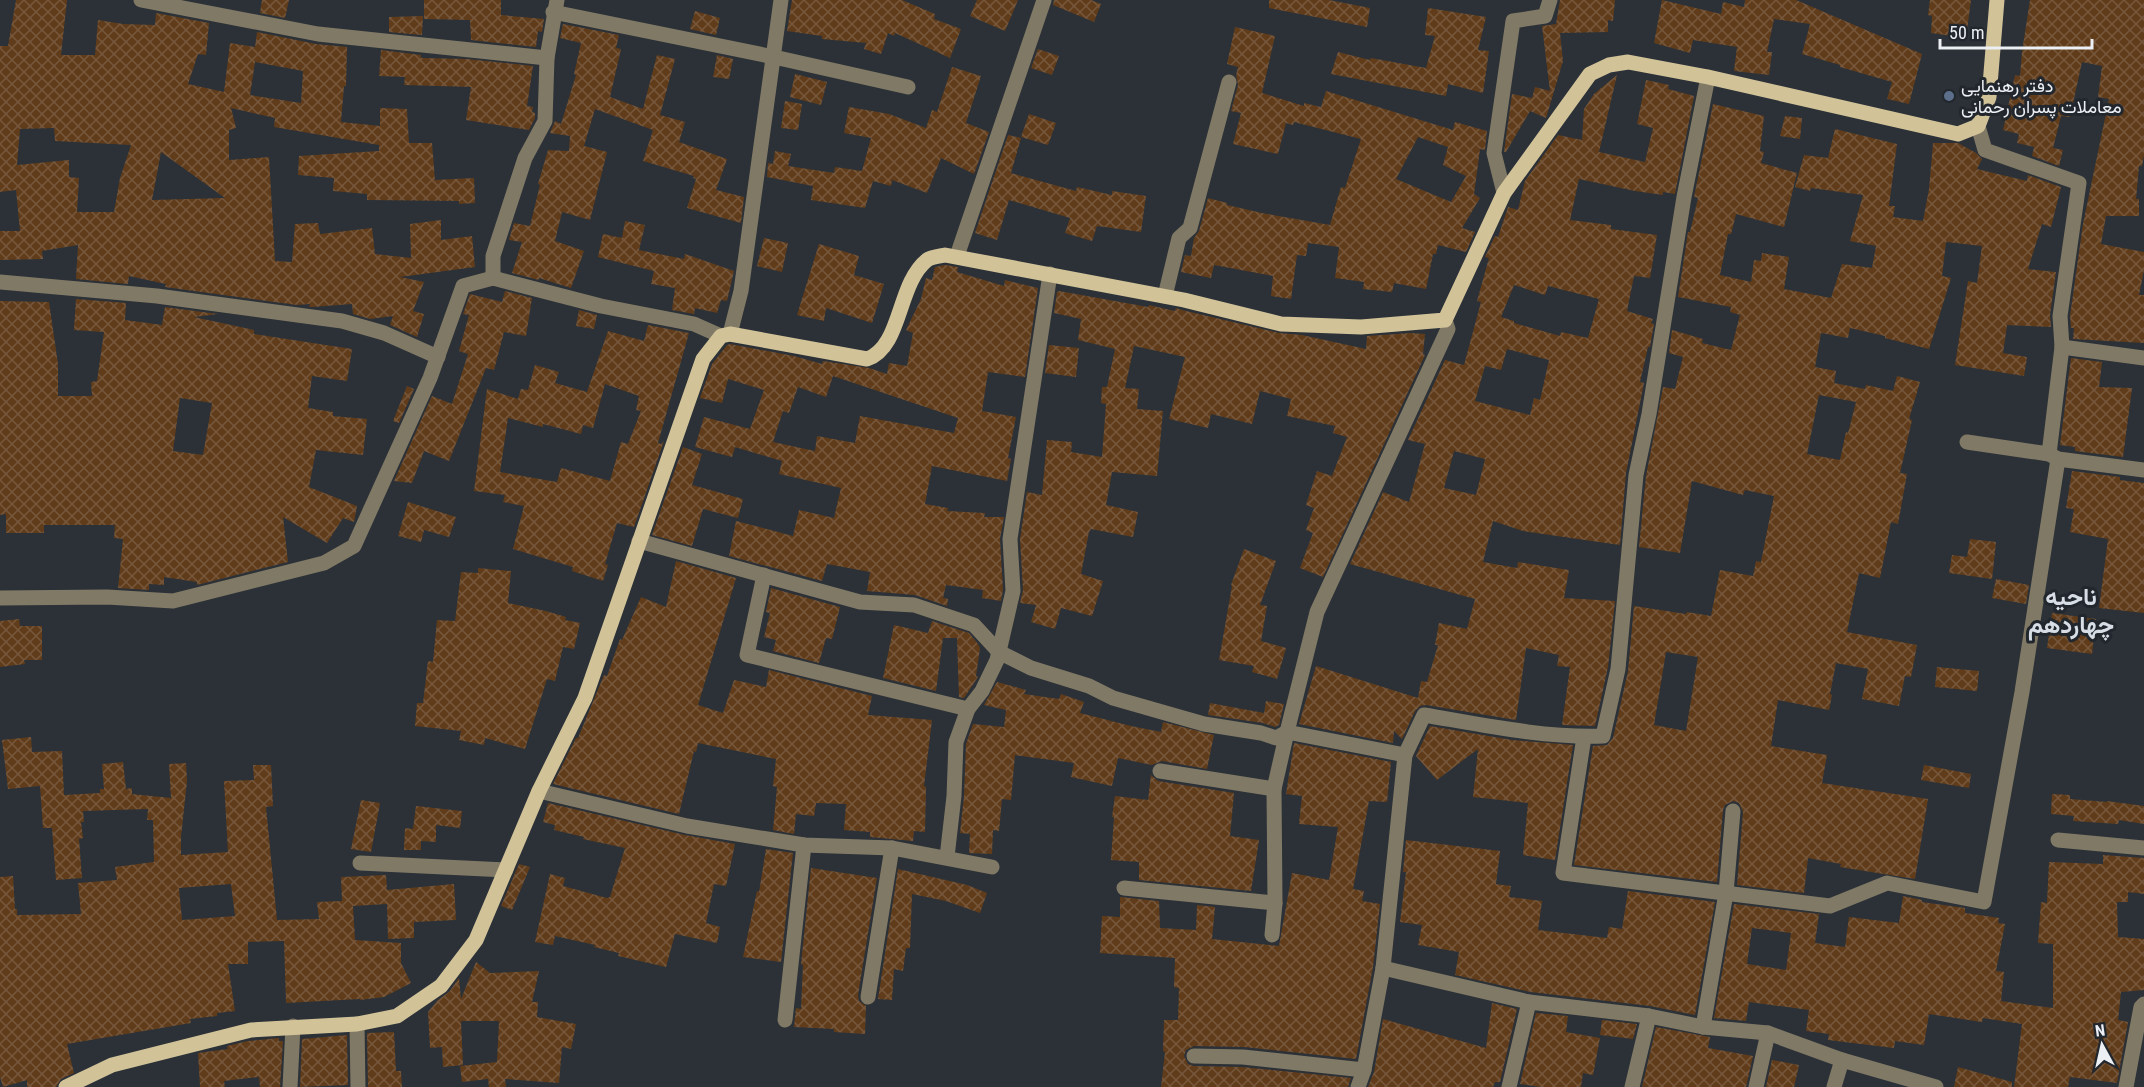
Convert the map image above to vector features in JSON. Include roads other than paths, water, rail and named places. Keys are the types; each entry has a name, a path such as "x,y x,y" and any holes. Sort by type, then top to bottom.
{"main road":[{"path":"66,1087 112,1065 250,1030 357,1024 397,1016 441,986 476,940 539,791 585,698 703,359 726,335 867,359 878,356 885,347 910,281 927,259 945,255 1165,296 1281,324 1361,327 1445,320 1504,193 1590,74 1609,65 1628,62 1708,77 1958,134 1978,126 1989,97 1997,0"}],"street":[{"path":"141,0 318,34 547,58"},
{"path":"0,598 107,597 173,601 324,563 354,546 438,357 463,285 493,278 601,306 694,324 726,335 741,291 782,0"},
{"path":"957,256 1044,0"},
{"path":"1504,193 1494,153 1512,21 1545,16 1550,0"},
{"path":"493,278 493,256 525,158 545,121 547,58 555,6 908,87"},
{"path":"1358,1087 1364,1071 1383,968 1405,755 1424,714 1496,727 1584,737 1604,736 1618,669 1636,475 1649,414 1684,196 1708,77"},
{"path":"1165,296 1179,238 1190,228 1229,82"},
{"path":"1584,737 1563,873 1830,906 1887,883 1983,902 2022,692 2054,456 2062,347 2060,316 2079,183 1984,150 1978,126"},
{"path":"948,857 956,742 968,709 982,691 999,652 1013,591 1010,539 1050,274"},
{"path":"0,282 157,296 342,321 384,333 438,357"},
{"path":"1272,934 1275,903 1274,789 1317,612 1448,329 1445,320"},
{"path":"2062,347 2144,358"},
{"path":"1967,442 2144,470"},
{"path":"639,541 860,602 914,605 974,625 999,652 1031,668 1089,686 1113,698 1204,724 1261,733 1276,738 1287,732 1405,755"},
{"path":"764,575 747,655 968,709"},
{"path":"1160,771 1274,789"},
{"path":"539,791 687,826 804,844 892,848 992,867"},
{"path":"1703,1027 1726,893 1733,811"},
{"path":"2058,840 2144,848"},
{"path":"785,1020 804,844"},
{"path":"868,998 892,848"},
{"path":"360,863 506,870"},
{"path":"1124,888 1275,903"},
{"path":"1383,968 1529,1002 1649,1016 1703,1027 1768,1033 1842,1060 1936,1087"},
{"path":"1509,1087 1529,1002"},
{"path":"2126,1087 2141,1007 2144,1004"},
{"path":"1632,1087 1649,1016"},
{"path":"357,1024 358,1087"},
{"path":"290,1087 293,1026"},
{"path":"1756,1087 1768,1033"},
{"path":"1194,1056 1243,1057 1364,1071"},
{"path":"1834,1087 1842,1060"}],"place":[{"name":"دفتر رهنمایی معاملات پسران رحمانی","path":"1949,96"}],"district":[{"name":"ناحیه چهاردهم","path":"2071,611"}]}
